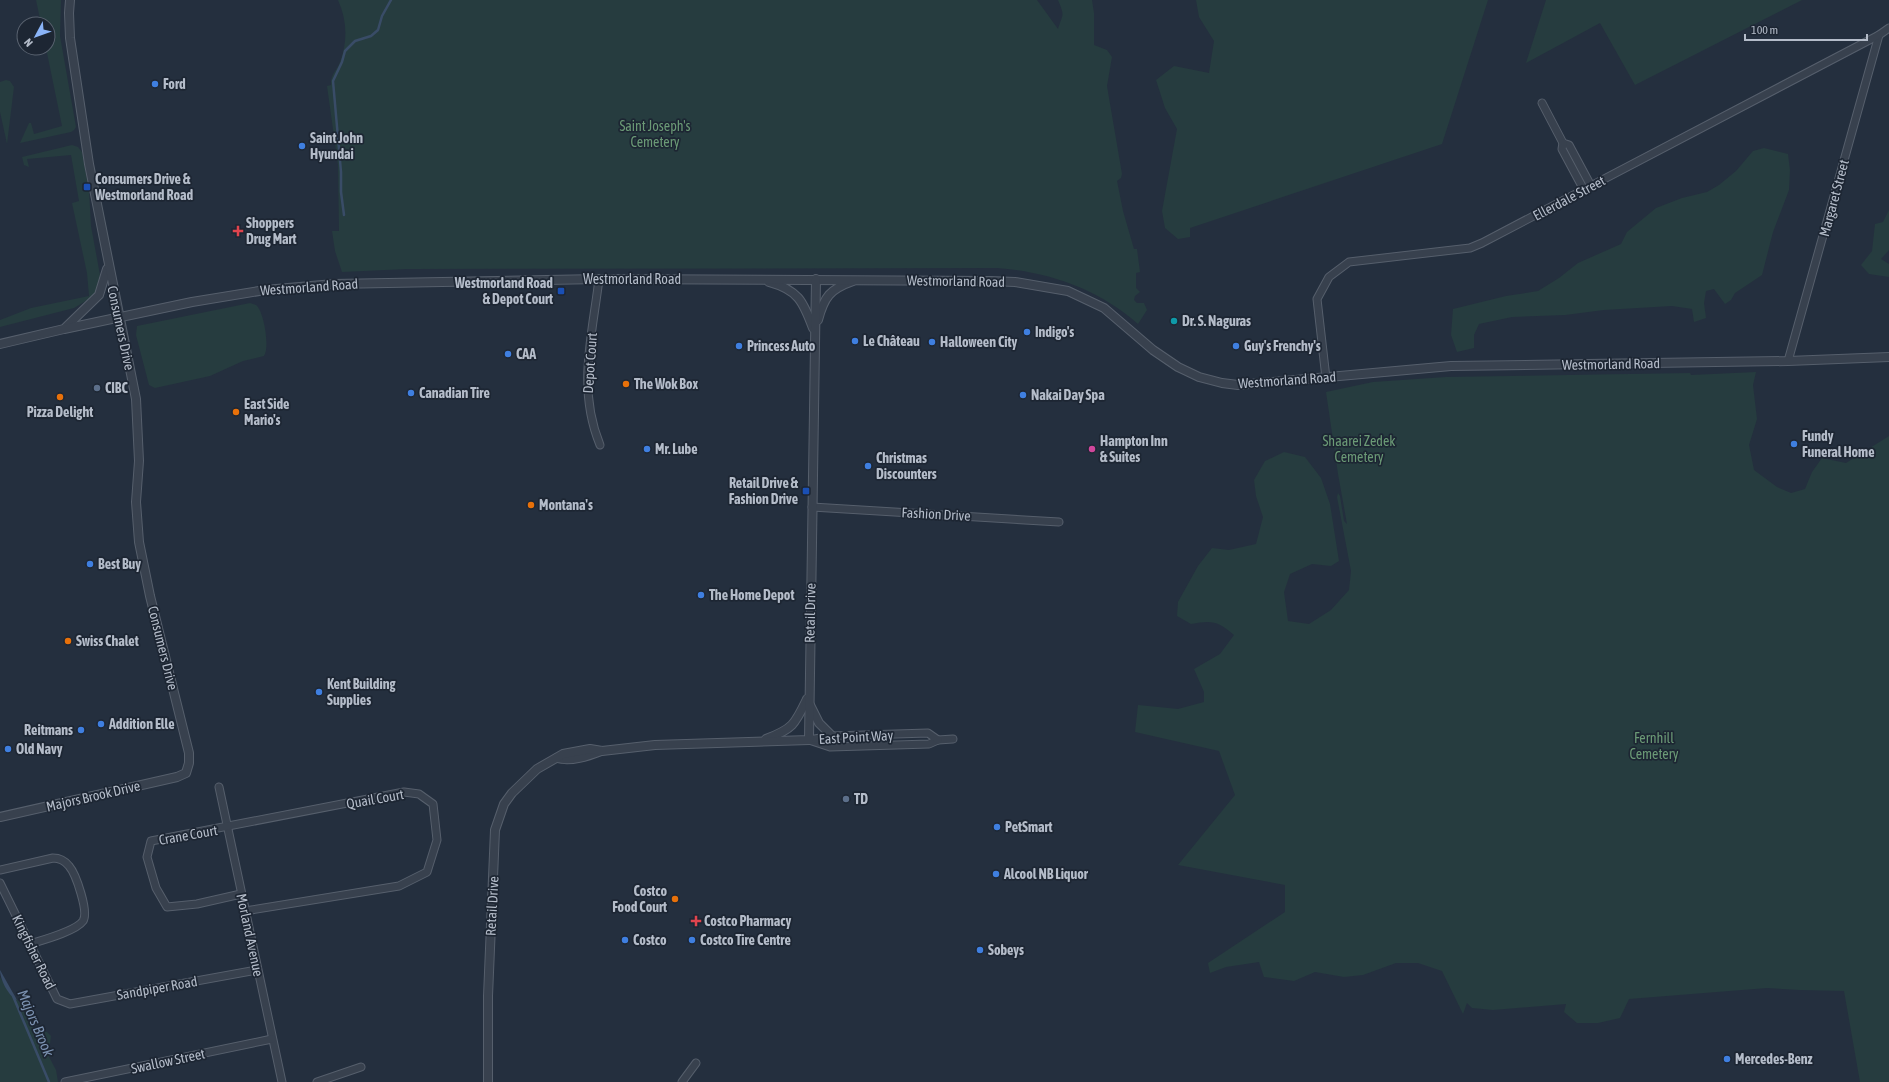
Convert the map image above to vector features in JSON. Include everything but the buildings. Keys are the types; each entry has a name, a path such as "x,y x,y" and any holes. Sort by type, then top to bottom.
{"street":[{"name":"Consumers Drive","path":"70,0 68,13 72,53 89,164 108,264 132,376 138,414 139,461 136,502 139,542 150,596 189,753 189,763 186,773"},
{"name":"Ellerdale Street","path":"1326,378 1317,299 1329,277 1349,262 1470,248 1482,243 1879,35 1889,28"},
{"name":"Margaret Street","path":"1788,361 1879,35"},
{"path":"1542,104 1564,143 1569,145 1591,186"},
{"path":"1564,143 1562,149 1584,190"},
{"path":"64,328 99,295 108,264"},
{"name":"Westmorland Road","path":"0,344 64,328 192,302 291,287 398,282 599,279 860,279 1016,282 1068,291 1104,308 1153,350 1173,364 1199,377 1222,383 1244,385 1326,378 1392,370 1451,366 1788,361 1889,357"},
{"name":"Depot Court","path":"599,279 587,379 588,409 600,445"},
{"path":"761,279 781,285 791,290 799,297 815,333"},
{"name":"Retail Drive","path":"488,1082 488,996 495,830 504,804 512,793 530,774 543,764 558,758 564,760 591,755 602,751 654,745 809,740 808,696 816,279"},
{"path":"815,333 821,309 828,296 836,288 860,279"},
{"name":"Fashion Drive","path":"812,508 1059,522"},
{"path":"808,696 814,714 819,723 832,736"},
{"path":"759,741 784,733 794,725 808,696"},
{"name":"East Point Way","path":"809,740 832,736 928,733 938,740"},
{"name":"East Point Way","path":"809,740 830,747 929,744 938,740 953,739"},
{"name":"Majors Brook Drive","path":"0,817 177,777 186,773"},
{"name":"Morland Avenue","path":"219,787 282,1082"},
{"name":"Quail Court","path":"227,827 404,792 419,794 433,804 437,840 427,872 399,886 245,911"},
{"name":"Crane Court","path":"227,827 151,841 148,857 156,888 167,907 197,904 241,894"},
{"path":"0,870 53,858 62,860 71,867 85,904 86,914 84,920 77,926 30,944"},
{"name":"Kingfisher Road","path":"0,883 57,998"},
{"name":"Sandpiper Road","path":"57,998 70,1004 257,970"},
{"name":"Swallow Street","path":"64,1082 272,1040"},
{"path":"682,1082 696,1063"},
{"path":"317,1082 361,1067"}],"green space":[{"path":"36,0 61,0 60,36 76,127 71,132 20,143 29,123 31,123 34,134 62,126 48,56 56,56 56,16 39,16"},
{"name":"Saint Joseph's Cemetery","path":"338,0 1037,0 1058,29 1062,9 1058,0 1092,0 1094,13 1094,45 1107,50 1112,57 1107,86 1122,174 1121,178 1117,181 1123,211 1134,249 1137,249 1140,272 1136,273 1136,288 1140,292 1135,296 1134,300 1137,303 1144,303 1147,310 1138,324 1107,301 1072,284 1036,274 997,268 407,269 342,272 335,251 332,231 339,231 338,165 327,86 331,85 332,78 343,54 345,23"},
{"path":"1196,0 1488,0 1442,144 1190,228 1190,237 1178,239 1165,228 1162,211 1177,129 1165,108 1156,80 1174,66 1209,73 1214,41 1199,17"},
{"path":"1546,0 1802,0 1635,85 1600,23 1526,63"},
{"path":"6,80 10,81 14,87 7,144 0,112 0,82"},
{"path":"72,145 78,147 82,152 88,185 86,185 87,190 89,190 91,226 100,275 96,292 89,299 74,308 0,327 0,320 31,308 89,296 87,273 72,203 79,201 71,155 27,159 29,167 24,165 22,157"},
{"path":"1764,148 1788,154 1790,170 1789,190 1773,232 1762,275 1735,293 1731,300 1725,304 1714,289 1706,291 1704,303 1706,318 1694,322 1692,309 1672,306 1604,310 1565,315 1512,317 1479,324 1474,335 1474,348 1457,352 1451,335 1453,309 1506,296 1538,291 1559,278 1578,263 1621,244 1627,232 1656,208 1682,198 1707,192 1719,185 1736,171 1753,151"},
{"path":"1889,210 1889,250 1881,259 1889,264 1889,277 1869,274 1861,265 1872,251 1875,224 1883,222"},
{"path":"250,303 256,305 259,309 264,322 266,352 264,356 243,361 210,376 155,388 149,385 136,335 137,326"},
{"name":"Fernhill Cemetery","path":"1756,372 1753,385 1757,419 1749,445 1754,470 1777,487 1791,493 1805,489 1812,472 1822,458 1846,463 1889,436 1889,1082 1860,1082 1844,991 1767,988 1629,999 1620,1018 1598,1023 1577,1023 1564,1012 1566,1004 1493,1010 1472,1008 1467,1003 1463,1014 1442,971 1418,963 1396,963 1363,975 1344,977 1315,972 1294,981 1264,977 1259,962 1226,967 1210,973 1208,963 1285,912 1285,885 1178,865 1235,795 1219,751 1135,732 1138,705 1178,709 1204,702 1204,692 1194,669 1220,654 1234,635 1219,624 1204,622 1191,624 1177,616 1178,602 1198,566 1212,548 1229,550 1256,544 1263,517 1256,496 1254,480 1265,461 1284,452 1305,457 1321,478 1330,504 1339,561 1331,566 1312,564 1290,574 1284,592 1288,621 1309,624 1331,610 1349,590 1351,571 1337,497 1338,493 1340,496 1344,521 1347,524 1326,392 1373,382 1446,377 1690,373 1691,375"},
{"path":"0,977 12,996 19,1001 31,1025 36,1029 47,1032 51,1036 47,1053 56,1070 58,1082 0,1082"}],"water":[{"path":"0,970 17,1000 5,987 1,978"}],"waterway":[{"path":"344,215 333,81 342,62 345,51 355,41 371,36 378,30 382,16 391,0"},
{"name":"Majors Brook","path":"13,996 49,1082"}],"place":[{"name":"Ford","path":"155,84"},
{"name":"Saint John Hyundai","path":"302,146"},
{"name":"Consumers Drive & Westmorland Road","path":"87,187"},
{"name":"Shoppers Drug Mart","path":"238,231"},
{"name":"Westmorland Road & Depot Court","path":"561,291"},
{"name":"Dr. S. Naguras","path":"1174,321"},
{"name":"Indigo's","path":"1027,332"},
{"name":"Le Château","path":"855,341"},
{"name":"Halloween City","path":"932,342"},
{"name":"Princess Auto","path":"739,346"},
{"name":"Guy's Frenchy's","path":"1236,346"},
{"name":"CAA","path":"508,354"},
{"name":"The Wok Box","path":"626,384"},
{"name":"CIBC","path":"97,388"},
{"name":"Canadian Tire","path":"411,393"},
{"name":"Nakai Day Spa","path":"1023,395"},
{"name":"Pizza Delight","path":"60,397"},
{"name":"East Side Mario's","path":"236,412"},
{"name":"Fundy Funeral Home","path":"1794,444"},
{"name":"Mr. Lube","path":"647,449"},
{"name":"Hampton Inn & Suites","path":"1092,449"},
{"name":"Christmas Discounters","path":"868,466"},
{"name":"Retail Drive & Fashion Drive","path":"806,491"},
{"name":"Montana's","path":"531,505"},
{"name":"Best Buy","path":"90,564"},
{"name":"The Home Depot","path":"701,595"},
{"name":"Swiss Chalet","path":"68,641"},
{"name":"Kent Building Supplies","path":"319,692"},
{"name":"Addition Elle","path":"101,724"},
{"name":"Reitmans","path":"81,730"},
{"name":"Old Navy","path":"8,749"},
{"name":"TD","path":"846,799"},
{"name":"PetSmart","path":"997,827"},
{"name":"Alcool NB Liquor","path":"996,874"},
{"name":"Costco Food Court","path":"675,899"},
{"name":"Costco Pharmacy","path":"696,921"},
{"name":"Costco","path":"625,940"},
{"name":"Costco Tire Centre","path":"692,940"},
{"name":"Sobeys","path":"980,950"},
{"name":"Mercedes-Benz","path":"1727,1059"}],"park label":[{"name":"Shaarei Zedek Cemetery","path":"1359,450"}]}
